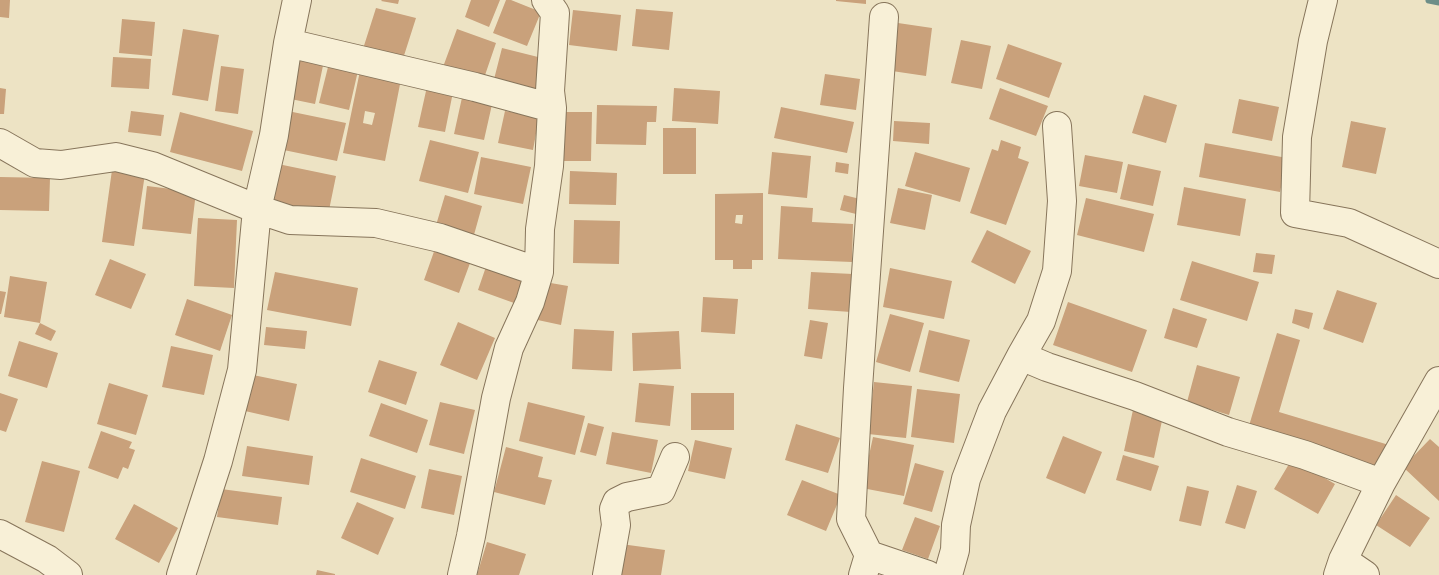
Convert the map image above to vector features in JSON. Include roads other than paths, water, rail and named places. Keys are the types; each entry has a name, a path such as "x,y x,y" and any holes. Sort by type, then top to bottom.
{"street":[{"path":"182,575 218,461 242,370 256,209 274,136 288,43 297,0"},
{"path":"462,575 496,398 509,348 530,302 539,272 540,230 549,166 552,108 550,91 555,13 546,0"},
{"path":"1324,0 1312,41 1297,137 1295,213 1349,223 1439,264"},
{"path":"884,17 858,388 851,519 866,565 928,575"},
{"path":"288,43 552,108"},
{"path":"948,575 955,550 956,525 966,479 992,412 1041,321 1057,271 1062,201 1057,126"},
{"path":"0,143 35,163 61,165 116,157 152,166 256,209 290,220 376,222 440,238 539,272"},
{"path":"1021,356 1047,367 1135,396 1228,432 1305,455 1381,483"},
{"path":"1365,575 1340,567 1381,483 1439,381"},
{"path":"607,575 616,526 614,509 617,502 627,497 661,490 675,457"},
{"path":"0,534 47,559 68,575"}],"waterway":[{"path":"1429,0 1439,2"}]}
